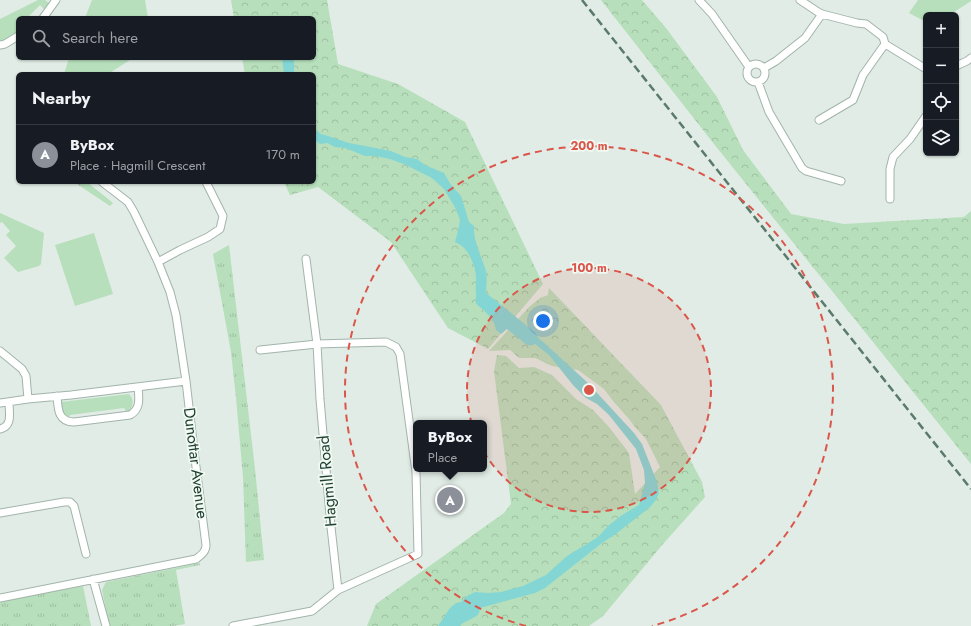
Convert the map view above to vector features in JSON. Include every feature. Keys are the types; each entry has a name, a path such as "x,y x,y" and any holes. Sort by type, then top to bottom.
{"street":[{"path":"44,16 56,0"},
{"path":"699,0 712,14 749,67"},
{"path":"800,0 822,14 866,24 883,37 885,44 923,67"},
{"path":"764,68 776,61 805,38 822,14"},
{"path":"0,45 5,44 16,37"},
{"path":"819,120 853,100 863,75 885,44"},
{"path":"959,65 971,58"},
{"path":"754,64 760,64 764,68 766,74 761,81 752,82 748,78 747,72 749,67 754,64"},
{"path":"758,82 769,112 802,168 806,171 841,181"},
{"path":"890,199 890,169 893,157 910,138 923,120"},
{"name":"Dunottar Avenue","path":"0,598 196,559 206,549 186,381 176,315 170,292 158,262 128,202 105,184"},
{"path":"158,262 208,237 220,229 223,216 207,184"},
{"name":"Hagmill Road","path":"306,259 317,344 320,399 338,590"},
{"path":"260,350 317,344 386,342 396,347 400,354 413,450"},
{"path":"0,350 22,369 26,376 28,399"},
{"path":"0,403 186,381"},
{"path":"57,396 58,409 61,416 68,422 74,422 130,415 138,409 138,387"},
{"path":"0,430 10,421 9,402"},
{"path":"233,626 312,611 338,590 418,554 416,472"},
{"path":"0,513 70,502 74,506 86,554"},
{"path":"93,579 106,626"}],"green space":[{"path":"38,0 45,0 50,4 45,10 40,5 29,16 16,16 16,35 0,43 0,19"},
{"path":"92,0 145,0 148,16 86,16"},
{"path":"231,0 327,0 338,64 398,84 465,122 543,284 488,349 448,328 391,242 318,187 290,195 285,184 316,184 316,72 245,72 242,60 316,60 316,16 234,16"},
{"path":"601,0 642,0 666,28 717,97 743,150 791,214 844,224 964,217 971,211 971,464 714,144"},
{"path":"918,0 971,0 954,12 923,12 923,20 909,13"},
{"path":"68,60 130,60 111,72 65,72"},
{"path":"77,184 89,184 113,203 110,206"},
{"path":"0,213 44,233 41,264 39,266 18,272 4,258 16,246 6,235 10,231 2,222 0,223"},
{"path":"94,233 113,294 75,306 55,245"},
{"path":"229,245 264,560 246,562 243,477 236,398 231,352 213,254"},
{"path":"549,288 661,405 702,482 705,497 663,544 603,616 589,626 367,626 376,604 504,513 511,504 494,371 497,355 506,356 519,368 534,367 552,375 576,399 593,410 609,427 629,453 635,494 660,467 646,439 604,389 578,370 552,366 535,358 519,358 510,350 489,351 529,307 540,298 548,295"},
{"path":"129,394 133,401 131,408 127,413 124,408 70,415 69,419 63,417 60,405 61,402"},
{"path":"200,563 200,565 176,570 185,624 173,626 109,626 102,590 106,582"},
{"path":"83,586 91,626 0,626 0,601"}],"water":[{"path":"282,60 294,60 294,72 284,72"},
{"path":"316,130 321,134 349,143 391,151 405,157 417,159 425,165 444,173 451,185 461,196 469,222 474,226 476,242 486,271 486,293 502,319 505,323 525,327 587,382 634,433 642,444 657,482 659,493 656,500 649,508 545,588 535,593 480,608 446,626 438,626 450,608 456,603 461,602 467,596 475,592 501,592 523,586 546,575 567,556 598,537 608,526 622,515 639,505 645,483 644,470 636,449 609,415 597,404 586,398 573,385 549,355 516,331 507,329 501,334 496,330 493,321 477,299 476,274 470,257 463,247 455,242 460,220 456,209 444,189 432,178 390,159 365,156 327,143 320,144 316,141"}],"waterway":[{"path":"483,300 530,338"},
{"path":"451,626 457,618 472,610"}],"railway":[{"path":"582,0 971,489"}],"place":[{"name":"ByBox","path":"450,500"}]}
